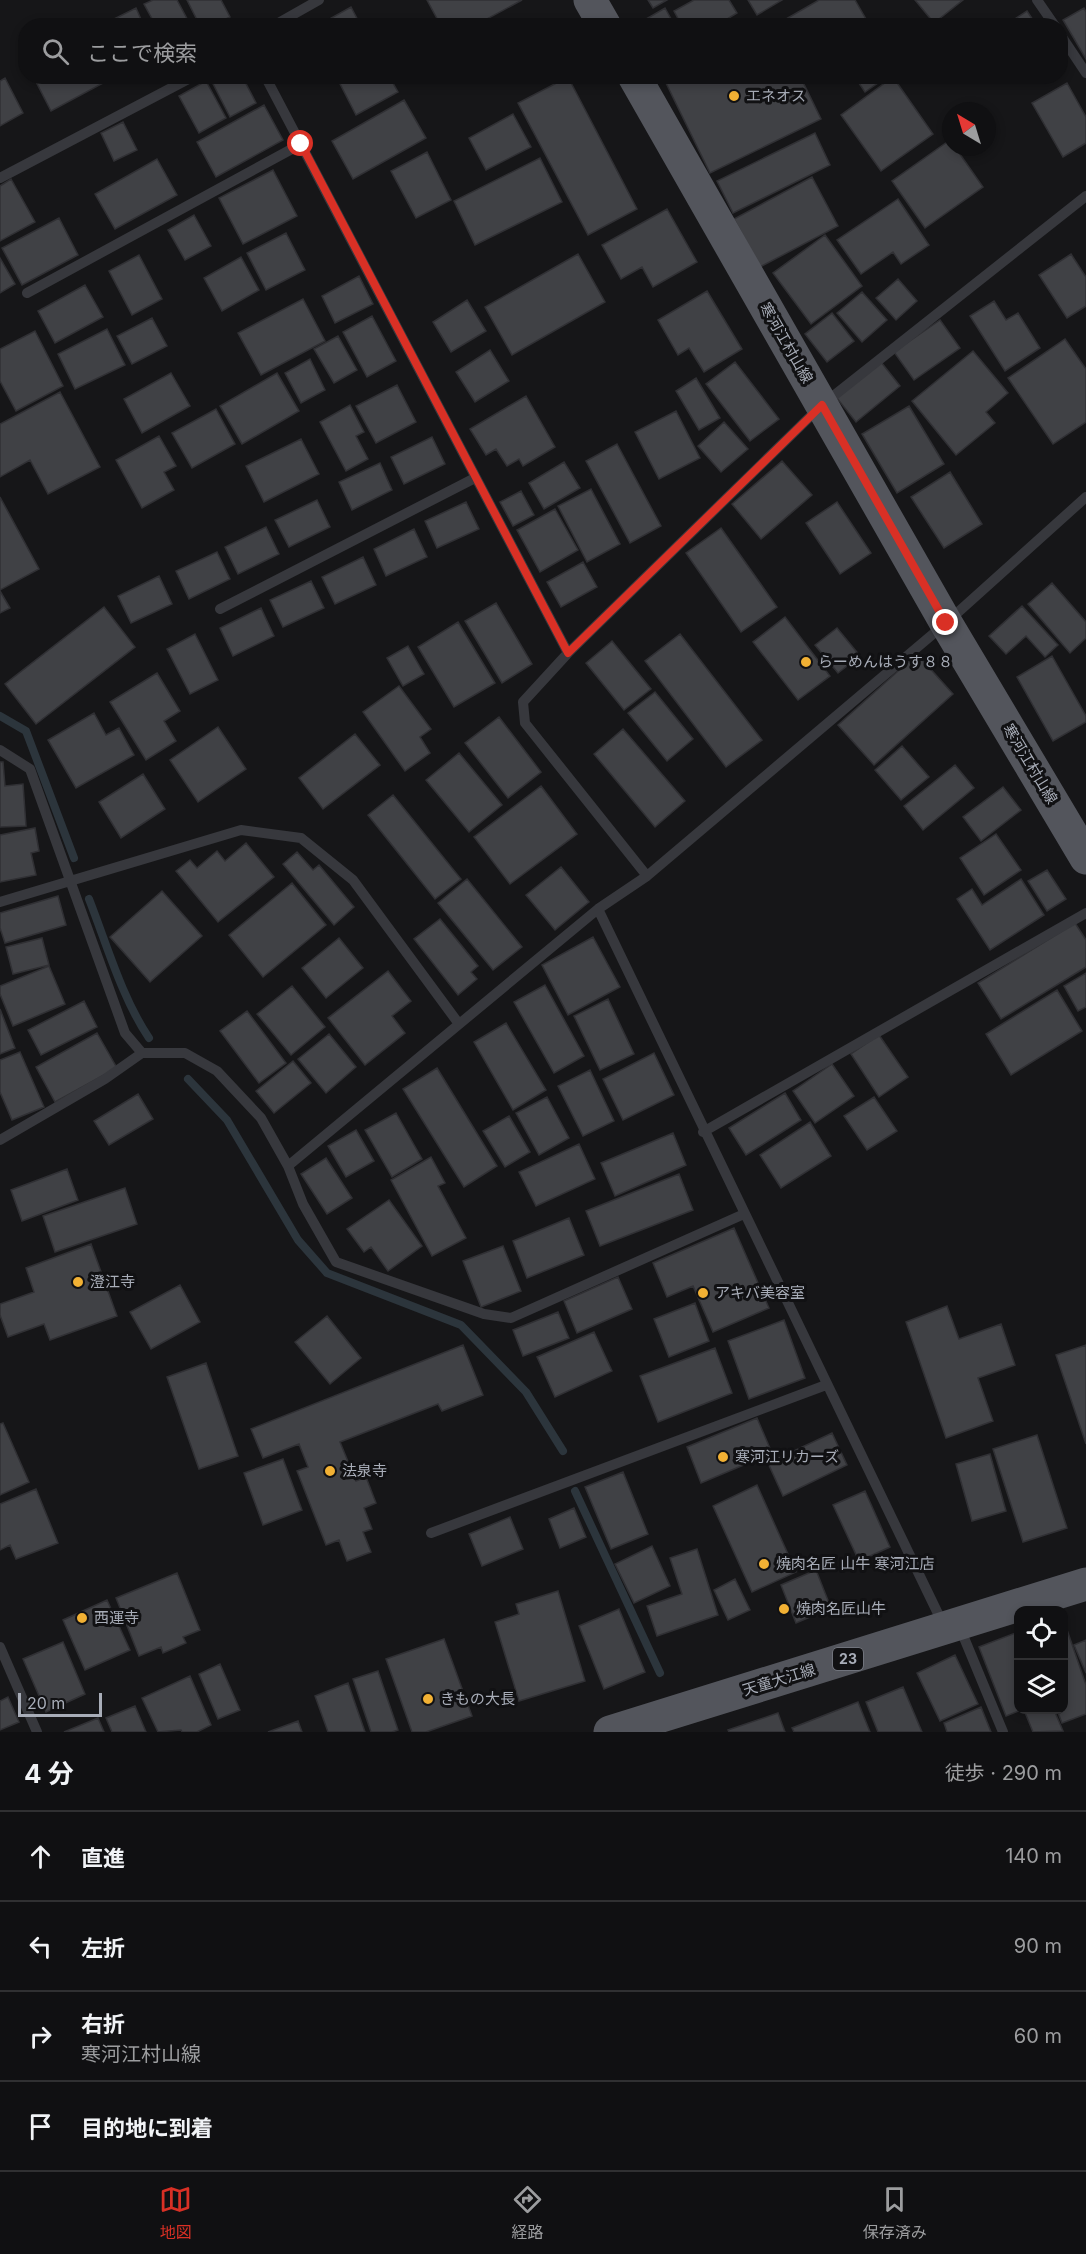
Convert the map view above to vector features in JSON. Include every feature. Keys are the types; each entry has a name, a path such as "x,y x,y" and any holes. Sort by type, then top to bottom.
{"main road":[{"path":"590,0 600,18"},
{"name":"寒河江村山線","path":"639,84 946,623 1086,858"},
{"name":"天童大江線","path":"610,1732 1086,1584"}],"lane":[{"path":"287,18 319,0"},
{"path":"1037,0 1049,18"},
{"path":"1068,45 1086,70"},
{"path":"0,178 179,84"},
{"path":"269,84 568,653"},
{"path":"27,293 301,144"},
{"path":"647,876 525,723 523,702 568,653 822,405 1086,196"},
{"path":"220,609 475,478"},
{"path":"288,1166 598,909 647,876 946,623 1086,497"},
{"path":"0,750 30,769 126,1033 142,1053"},
{"path":"0,902 241,830 301,838 353,880 459,1024"},
{"path":"598,909 826,1385 952,1627 1003,1732"},
{"path":"704,1132 1086,913"},
{"path":"0,1140 105,1079 142,1053 185,1053 217,1071 261,1118 288,1166 303,1204 336,1262 484,1314 511,1318 744,1214"},
{"path":"431,1533 826,1385"},
{"path":"0,1647 37,1732"}],"building":[{"path":"153,0 177,0 187,18 152,18 144,4"},
{"path":"187,0 221,0 230,17 228,18 196,18"},
{"path":"427,0 522,0 489,18 437,18"},
{"path":"648,0 667,0 653,8"},
{"path":"694,0 729,0 737,13 729,18 678,18 674,11"},
{"path":"748,0 782,0 757,15"},
{"path":"819,0 855,0 865,18 788,18"},
{"path":"915,0 963,0 940,18 930,18"},
{"path":"351,7 357,18 331,18"},
{"path":"136,8 140,18 116,18"},
{"path":"665,8 671,18 648,18"},
{"path":"1084,8 1086,12 1086,59 1068,28 1066,18"},
{"path":"1027,11 1032,18 1016,18"},
{"path":"5,78 23,113 0,126 0,81"},
{"path":"37,84 101,84 51,111"},
{"path":"201,84 208,84 226,118 199,133 179,96"},
{"path":"213,84 246,84 256,103 230,117"},
{"path":"340,84 394,84 398,92 356,115"},
{"path":"555,84 572,84 637,209 588,235 518,103"},
{"path":"666,84 804,84 821,119 710,173"},
{"path":"860,84 876,84 865,92"},
{"path":"883,84 898,84 933,134 881,171 841,115"},
{"path":"1068,84 1086,117 1086,143 1063,157 1032,103"},
{"path":"404,100 426,138 353,179 332,141"},
{"path":"264,105 283,140 216,177 197,142"},
{"path":"513,114 531,147 486,170 469,138"},
{"path":"123,122 137,150 114,161 101,133"},
{"path":"815,133 830,165 733,213 717,181"},
{"path":"942,146 942,156 961,156 983,187 925,228 892,181"},
{"path":"427,152 451,200 416,218 391,171"},
{"path":"540,158 562,202 475,245 454,201"},
{"path":"157,159 177,195 115,229 95,194"},
{"path":"273,170 297,216 243,244 219,198"},
{"path":"812,177 838,226 760,267 734,219"},
{"path":"11,179 35,222 0,241 0,186"},
{"path":"898,199 929,245 901,264 893,252 861,274 837,240"},
{"path":"667,209 697,262 653,287 642,267 621,279 602,245"},
{"path":"194,215 211,246 185,260 168,230"},
{"path":"59,218 78,255 22,285 2,248"},
{"path":"286,233 305,270 266,290 247,253"},
{"path":"825,235 862,286 811,324 773,273"},
{"path":"578,254 605,302 512,355 485,307"},
{"path":"1071,254 1086,277 1086,306 1067,318 1039,275"},
{"path":"139,255 162,299 132,315 109,271"},
{"path":"241,257 259,290 222,311 204,278"},
{"path":"0,258 15,284 0,293"},
{"path":"359,276 373,304 335,323 322,296"},
{"path":"898,279 917,301 896,320 876,298"},
{"path":"85,285 103,317 55,343 38,311"},
{"path":"707,291 742,349 704,372 689,348 678,355 658,320"},
{"path":"862,292 887,320 862,342 837,313"},
{"path":"303,299 325,341 261,375 238,333"},
{"path":"467,300 486,331 451,352 433,322"},
{"path":"994,301 1006,320 1018,313 1040,348 1005,371 970,316"},
{"path":"832,313 854,341 827,362 805,334"},
{"path":"372,316 396,361 367,377 343,332"},
{"path":"152,318 167,346 132,364 117,336"},
{"path":"940,320 960,348 914,380 894,352"},
{"path":"107,329 125,365 75,389 58,354"},
{"path":"35,331 63,386 16,411 0,381 0,349"},
{"path":"338,336 357,370 334,383 314,349"},
{"path":"1065,339 1086,369 1086,422 1053,444 1008,378"},
{"path":"490,350 509,381 475,402 456,372"},
{"path":"973,351 1008,393 986,412 995,423 956,455 912,401"},
{"path":"310,359 325,390 301,403 285,373"},
{"path":"735,362 779,419 750,441 706,384"},
{"path":"881,362 900,386 856,422 836,397"},
{"path":"171,373 190,406 142,433 124,399"},
{"path":"277,373 299,411 242,444 220,406"},
{"path":"696,378 720,418 699,430 676,391"},
{"path":"397,385 416,422 376,443 356,406"},
{"path":"60,392 100,467 48,494 30,460 0,477 0,424"},
{"path":"526,396 555,447 523,466 519,459 507,466 496,449 486,455 470,429"},
{"path":"350,405 364,432 356,436 368,459 346,471 320,422"},
{"path":"909,406 944,464 897,493 862,434"},
{"path":"216,409 235,444 192,468 172,433"},
{"path":"676,411 700,458 659,479 635,432"},
{"path":"724,422 748,449 721,472 698,446"},
{"path":"159,436 176,466 164,472 174,490 142,508 116,460"},
{"path":"432,437 445,464 404,484 391,457"},
{"path":"301,439 319,474 264,502 246,466"},
{"path":"617,444 661,526 630,543 586,461"},
{"path":"782,461 812,495 761,539 732,504"},
{"path":"564,462 580,488 544,509 529,483"},
{"path":"380,463 392,490 352,510 339,482"},
{"path":"950,472 982,524 944,548 911,497"},
{"path":"591,489 620,544 587,562 558,506"},
{"path":"521,491 534,515 513,526 500,502"},
{"path":"0,497 39,569 0,590"},
{"path":"317,500 330,527 289,547 275,520"},
{"path":"466,502 479,529 437,548 425,521"},
{"path":"837,502 871,553 840,574 806,523"},
{"path":"555,509 578,550 540,572 517,530"},
{"path":"266,527 279,554 238,574 225,547"},
{"path":"721,528 777,607 741,632 686,553"},
{"path":"414,529 427,557 386,576 374,549"},
{"path":"217,552 230,579 189,599 176,571"},
{"path":"363,557 376,585 335,604 322,577"},
{"path":"583,562 597,587 561,607 547,582"},
{"path":"159,576 172,604 131,623 118,596"},
{"path":"311,581 324,608 283,627 270,600"},
{"path":"1052,583 1086,622 1086,638 1070,653 1028,604"},
{"path":"0,591 10,608 0,613"},
{"path":"496,603 532,664 502,683 465,621"},
{"path":"1022,606 1058,645 1045,657 1026,636 1006,654 989,636"},
{"path":"104,607 135,647 36,724 5,684"},
{"path":"261,608 274,636 233,656 220,628"},
{"path":"785,617 830,676 798,700 753,642"},
{"path":"458,622 495,683 454,707 418,647"},
{"path":"837,628 860,656 838,673 815,645"},
{"path":"195,634 218,680 190,694 167,649"},
{"path":"680,634 762,740 726,767 645,661"},
{"path":"612,641 651,689 624,710 586,663"},
{"path":"408,646 424,674 403,686 387,658"},
{"path":"917,654 953,694 874,765 838,725"},
{"path":"1052,656 1086,716 1086,722 1053,741 1017,677"},
{"path":"157,673 180,711 164,721 176,741 146,760 110,702"},
{"path":"399,686 431,729 420,737 430,753 405,771 363,712"},
{"path":"655,692 693,739 667,761 628,713"},
{"path":"94,713 106,735 119,728 134,755 76,788 48,740"},
{"path":"499,717 541,772 508,798 465,743"},
{"path":"218,727 246,769 198,802 170,760"},
{"path":"623,729 685,801 655,827 594,754"},
{"path":"355,734 380,765 323,809 299,778"},
{"path":"902,746 929,777 901,800 875,770"},
{"path":"459,753 502,805 469,832 426,780"},
{"path":"0,762 3,762 5,786 23,784 26,826 0,827"},
{"path":"955,765 974,788 923,830 904,806"},
{"path":"143,774 165,809 121,838 99,802"},
{"path":"541,786 577,834 510,884 474,837"},
{"path":"1003,787 1021,810 981,841 963,817"},
{"path":"393,795 461,879 435,899 368,815"},
{"path":"35,828 39,851 31,853 36,875 0,882 0,835"},
{"path":"996,834 1021,870 984,895 960,858"},
{"path":"246,843 274,877 218,922 176,871 190,860 197,868 217,851 225,861"},
{"path":"297,852 313,870 319,865 354,907 334,925 283,864"},
{"path":"561,867 589,902 555,930 526,895"},
{"path":"1047,870 1066,899 1047,911 1028,881"},
{"path":"467,879 522,947 493,970 438,903"},
{"path":"1021,879 1044,915 990,950 957,899 972,889 982,905"},
{"path":"292,883 326,925 263,977 229,935"},
{"path":"162,891 202,936 150,982 110,937"},
{"path":"58,896 66,925 5,943 0,928 0,913"},
{"path":"440,919 478,966 471,972 477,979 458,995 414,939"},
{"path":"1075,923 1086,940 1086,967 1001,1019 978,983"},
{"path":"593,937 620,987 568,1015 542,965"},
{"path":"42,938 49,965 13,974 6,947"},
{"path":"339,938 363,968 326,998 302,968"},
{"path":"49,966 65,1004 13,1026 0,994 0,986"},
{"path":"388,971 411,1001 392,1016 405,1033 365,1065 328,1018"},
{"path":"1086,973 1086,1007 1078,1011 1064,986"},
{"path":"545,985 584,1056 554,1073 514,1002"},
{"path":"292,986 325,1027 291,1055 257,1014"},
{"path":"1057,990 1082,1031 1011,1075 986,1034"},
{"path":"608,999 634,1054 600,1070 574,1016"},
{"path":"84,1001 97,1027 41,1055 28,1030"},
{"path":"0,1009 15,1048 0,1054"},
{"path":"247,1011 286,1063 259,1083 220,1031"},
{"path":"506,1023 546,1090 513,1110 474,1042"},
{"path":"97,1033 117,1068 55,1102 36,1067"},
{"path":"329,1034 356,1067 326,1093 298,1059"},
{"path":"879,1035 908,1077 879,1097 851,1054"},
{"path":"20,1052 44,1107 12,1120 0,1092 0,1060"},
{"path":"654,1053 674,1095 623,1120 603,1079"},
{"path":"293,1061 311,1083 274,1113 256,1091"},
{"path":"832,1064 854,1096 815,1123 793,1091"},
{"path":"437,1068 497,1166 464,1187 403,1089"},
{"path":"590,1070 614,1121 583,1136 558,1086"},
{"path":"785,1093 801,1120 746,1155 729,1128"},
{"path":"138,1094 153,1119 109,1145 94,1121"},
{"path":"547,1097 569,1138 539,1155 516,1113"},
{"path":"874,1097 897,1131 867,1150 844,1116"},
{"path":"396,1113 422,1159 392,1177 365,1130"},
{"path":"509,1116 530,1152 505,1167 483,1131"},
{"path":"810,1122 831,1156 781,1188 760,1155"},
{"path":"356,1130 374,1161 346,1177 328,1146"},
{"path":"673,1133 686,1165 615,1196 601,1163"},
{"path":"579,1144 595,1179 536,1206 519,1172"},
{"path":"431,1157 445,1183 438,1186 466,1238 432,1256 391,1180"},
{"path":"326,1158 352,1198 327,1214 301,1174"},
{"path":"67,1169 78,1200 22,1221 11,1190"},
{"path":"679,1174 693,1210 600,1246 586,1211"},
{"path":"125,1188 137,1224 55,1252 43,1216"},
{"path":"389,1200 422,1246 388,1271 371,1247 364,1252 347,1229"},
{"path":"569,1218 584,1255 527,1278 513,1241"},
{"path":"734,1228 769,1308 713,1332 693,1286 667,1297 653,1263"},
{"path":"91,1244 117,1316 50,1340 44,1324 8,1337 0,1315 0,1304 34,1292 26,1268"},
{"path":"503,1246 521,1291 481,1307 463,1261"},
{"path":"618,1277 632,1309 577,1333 564,1301"},
{"path":"180,1285 200,1322 151,1349 130,1312"},
{"path":"695,1303 709,1341 669,1357 654,1319"},
{"path":"947,1306 959,1339 1001,1324 1015,1365 978,1378 993,1421 946,1438 906,1322"},
{"path":"558,1312 569,1338 523,1356 513,1330"},
{"path":"327,1316 361,1358 330,1384 295,1342"},
{"path":"784,1320 805,1378 749,1399 728,1341"},
{"path":"594,1332 612,1371 555,1397 537,1357"},
{"path":"463,1345 483,1395 442,1411 438,1404 340,1442 356,1481 366,1477 376,1503 364,1508 372,1529 363,1532 371,1552 347,1561 339,1540 326,1545 297,1471 308,1467 299,1444 263,1458 251,1429"},
{"path":"1086,1345 1086,1444 1056,1355"},
{"path":"715,1348 732,1393 658,1422 640,1376"},
{"path":"206,1363 238,1456 199,1469 167,1377"},
{"path":"757,1418 772,1453 701,1483 687,1447"},
{"path":"3,1423 29,1482 0,1495 0,1424"},
{"path":"832,1433 847,1465 783,1496 768,1463"},
{"path":"1037,1435 1067,1528 1023,1542 993,1449"},
{"path":"990,1454 1006,1511 972,1521 956,1464"},
{"path":"283,1459 302,1510 263,1525 244,1473"},
{"path":"623,1472 648,1534 611,1549 585,1487"},
{"path":"757,1485 796,1572 752,1592 713,1506"},
{"path":"36,1489 58,1543 16,1559 10,1545 0,1550 0,1504"},
{"path":"865,1491 890,1547 859,1561 833,1505"},
{"path":"574,1508 586,1537 560,1548 549,1519"},
{"path":"510,1517 523,1549 482,1566 469,1534"},
{"path":"652,1546 670,1586 634,1603 615,1564"},
{"path":"697,1549 718,1615 657,1636 647,1606 682,1594 670,1558"},
{"path":"816,1570 831,1608 796,1623 781,1585"},
{"path":"177,1573 200,1630 183,1637 186,1643 163,1653 161,1647 139,1656 116,1598"},
{"path":"735,1579 750,1610 728,1620 714,1590"},
{"path":"558,1591 585,1681 519,1701 495,1622 519,1614 516,1604"},
{"path":"107,1600 130,1650 85,1670 63,1620"},
{"path":"619,1609 645,1672 604,1689 579,1626"},
{"path":"1068,1633 1086,1685 1086,1714 1062,1723 1059,1714 1068,1714"},
{"path":"1014,1634 1014,1713 1006,1716 979,1647"},
{"path":"444,1639 472,1716 426,1732 412,1732 386,1659"},
{"path":"1086,1640 1086,1673 1074,1645"},
{"path":"63,1642 85,1694 46,1712 23,1659"},
{"path":"955,1655 978,1704 940,1721 917,1673"},
{"path":"220,1664 240,1710 218,1719 199,1674"},
{"path":"378,1671 398,1730 392,1732 371,1732 353,1679"},
{"path":"190,1676 211,1725 197,1732 182,1732 181,1730 158,1732 142,1698"},
{"path":"348,1683 365,1732 328,1732 315,1696"},
{"path":"903,1687 922,1732 878,1732 866,1702"},
{"path":"8,1697 19,1722 0,1730 0,1701"},
{"path":"858,1702 870,1732 794,1732 792,1728"},
{"path":"135,1706 146,1732 112,1732 106,1718"},
{"path":"981,1707 991,1732 947,1732 944,1723"},
{"path":"778,1713 785,1732 729,1732 728,1730"},
{"path":"1026,1714 1056,1714 1063,1731 1033,1732"},
{"path":"98,1718 104,1732 64,1732"},
{"path":"298,1721 302,1732 268,1732"}],"waterway":[{"path":"0,716 26,731 74,858"},
{"path":"89,899 123,989 149,1038"},
{"path":"188,1079 227,1120 298,1240 327,1273 461,1325 526,1392 563,1451"},
{"path":"575,1491 660,1673"}],"place":[{"name":"エネオス","path":"734,96"},
{"name":"らーめんはうす８８","path":"806,662"},
{"name":"澄江寺","path":"78,1282"},
{"name":"アキバ美容室","path":"703,1293"},
{"name":"寒河江リカーズ","path":"723,1457"},
{"name":"法泉寺","path":"330,1471"},
{"name":"焼肉名匠 山牛 寒河江店","path":"764,1564"},
{"name":"焼肉名匠山牛","path":"784,1609"},
{"name":"西運寺","path":"82,1618"},
{"name":"きもの大長","path":"428,1699"}],"route":[{"path":"301,144 568,653 822,405 946,623"}]}
